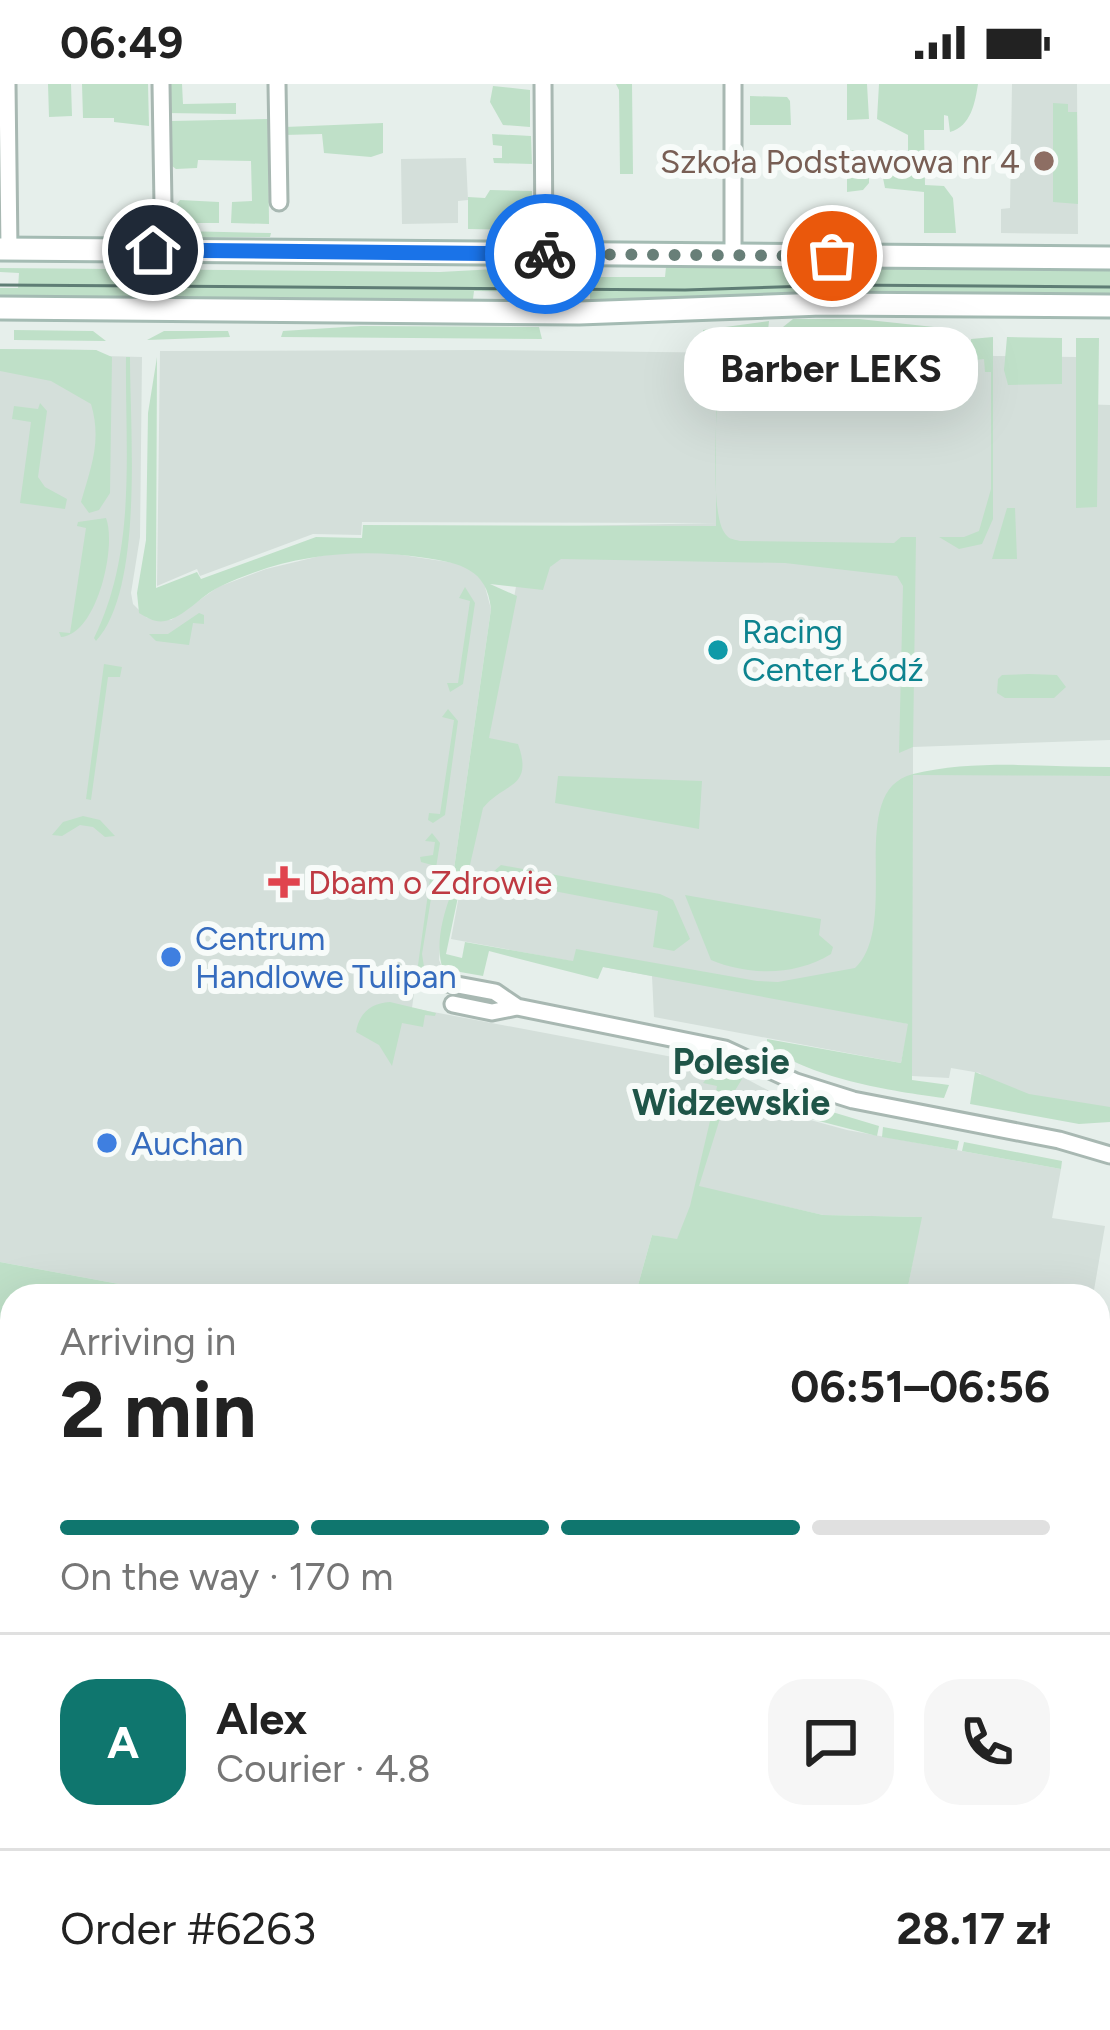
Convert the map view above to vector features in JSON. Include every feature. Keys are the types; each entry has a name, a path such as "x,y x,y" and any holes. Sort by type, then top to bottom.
{"main road":[{"path":"4,249 1110,258"},
{"path":"0,308 602,313 822,304 1110,307"}],"street":[{"path":"4,249 7,84"},
{"path":"161,84 163,205"},
{"path":"277,84 279,202"},
{"path":"543,84 544,254"},
{"path":"733,84 733,256"},
{"path":"436,981 495,992 517,1007"},
{"path":"453,1004 492,1012 517,1007 725,1049 796,1082 853,1100 1059,1140 1110,1155"}],"shaded area":[{"name":"Szkoła Podstawowa nr 4","path":"1012,84 1077,84 1078,234 1001,233 1001,209 1010,208"},
{"path":"466,158 468,200 458,201 458,223 402,224 401,159"},
{"path":"0,349 96,350 105,356 142,357 140,537 131,593 133,604 147,618 171,620 218,587 266,569 337,552 382,552 455,563 470,568 484,583 491,609 441,936 443,969 416,978 412,1008 694,1061 739,1075 779,1096 775,1107 803,1118 1061,1169 1052,1218 1105,1226 1095,1284 908,1284 921,1217 823,1215 699,1187 677,1240 652,1235 638,1284 119,1284 0,1262"},
{"path":"160,351 1076,357 1077,404 1110,405 1110,740 913,747 913,774 1110,776 1110,1117 999,1098 980,1073 951,1068 949,1078 912,1076 912,995 733,990 909,1024 901,1063 654,1017 652,976 451,939 527,527 716,523 362,522 361,535 313,534 200,576 197,569 157,586"}],"green space":[{"path":"48,84 71,84 72,116 49,117"},
{"path":"82,84 148,84 149,126 114,122 114,118 83,118"},
{"path":"166,84 182,84 183,104 236,103 236,114 166,113"},
{"path":"616,84 632,84 633,174 620,174"},
{"path":"847,84 867,84 869,119 847,120"},
{"path":"879,84 978,84 963,125 950,132 944,115 944,130 924,130 925,185 944,186 953,198 956,233 924,233 924,192 885,188 881,168 908,160 908,135 877,119"},
{"path":"493,86 530,90 530,127 503,125 490,102"},
{"path":"750,96 787,97 791,125 750,125"},
{"path":"1053,103 1068,104 1068,112 1077,112 1078,204 1053,202"},
{"path":"268,119 269,224 231,223 232,202 252,201 251,161 198,160 197,168 176,169 172,166 171,121"},
{"path":"383,123 383,153 371,157 324,153 322,134 284,135 285,127"},
{"path":"492,134 531,136 532,164 494,163 493,158 502,158 502,146 493,145"},
{"path":"847,149 863,153 869,166 869,183 863,190 847,192"},
{"path":"490,190 532,191 532,230 468,229 468,197 485,198"},
{"path":"180,200 219,202 219,223 173,223 173,209"},
{"path":"180,231 271,233 270,237 154,237"},
{"path":"549,266 550,273 560,273 560,292 474,291 473,299 0,296 0,288 18,288 19,273 0,272 0,268 440,272"},
{"path":"666,267 1110,271 1110,294 823,291 590,300 590,294 579,294 579,277 665,277"},
{"path":"793,319 859,319 934,327 934,333 879,342 782,341 783,327"},
{"path":"769,321 767,340 704,341 703,330"},
{"path":"361,326 539,327 542,339 281,337 283,331"},
{"path":"14,330 93,331 106,341 14,340"},
{"path":"164,331 228,331 230,337 147,340"},
{"path":"993,337 993,519 982,544 959,549 939,537 964,537 979,531 991,489 991,372 985,372 984,359 976,360 976,370 972,368 971,339"},
{"path":"1007,337 1062,338 1062,384 1008,385 1004,370"},
{"path":"1076,338 1099,338 1097,507 1076,508"},
{"path":"954,341 954,363 946,370 945,358 878,357 878,351"},
{"path":"0,349 96,350 112,357 110,493 99,510 89,513 81,502 95,442 91,404 51,381 0,371"},
{"path":"716,351 763,351 763,356 746,356 745,368 740,368 740,355 719,355 716,431"},
{"path":"126,357 130,357 132,464 128,547 122,585 96,641 123,536"},
{"path":"157,357 156,588 197,572 201,579 316,537 362,538 363,525 716,526 716,488 719,519 724,532 735,540 894,543 901,537 916,537 913,747 899,753 903,586 897,576 785,563 561,559 550,567 543,590 490,584 517,596 489,738 518,744 522,769 514,783 483,808 446,954 462,958 465,942 573,961 576,949 778,982 855,968 868,947 874,921 877,831 881,805 893,785 913,774 961,767 1110,767 1110,776 913,775 912,1080 949,1085 944,1098 826,1074 767,1044 767,1039 901,1063 908,1024 603,967 598,979 489,951 483,976 443,969 440,933 450,897 491,609 484,585 470,570 450,562 399,555 321,556 244,576 172,619 158,621 139,613 137,593 146,540 148,413"},
{"path":"40,403 47,411 38,477 45,487 67,499 65,509 20,503 31,422 12,419 14,406 38,409"},
{"path":"1007,508 1015,508 1017,559 992,559"},
{"path":"106,518 109,548 94,606 85,622 74,632 61,637 59,632 70,633 86,528 77,526 78,522"},
{"path":"465,587 475,603 463,684 450,692 447,683 458,683 470,601 459,598"},
{"path":"199,613 204,615 204,624 193,623 189,645 156,641 149,634 168,634"},
{"path":"104,664 122,667 120,677 108,677 91,800 86,799"},
{"path":"1002,675 1057,675 1066,687 1054,698 1005,698 997,693"},
{"path":"448,709 458,721 445,815 433,823 429,813 440,814 454,720 442,717"},
{"path":"558,776 702,781 699,829 555,803"},
{"path":"83,816 100,820 115,836 105,837 93,827 80,825 62,836 52,835 63,822"},
{"path":"432,833 440,843 422,954 425,973 417,972 432,865 421,862 420,857 433,855 435,842 425,841"},
{"path":"501,865 660,894 673,900 690,939 674,951 653,947 658,911 486,878"},
{"path":"685,895 821,919 819,935 833,947 831,954 803,966 772,971 711,960"},
{"path":"390,1002 436,1013 425,1015 423,1027 402,1023 392,1066 379,1045 356,1032 367,1010"},
{"path":"714,1070 742,1079 722,1112 699,1186 823,1215 922,1217 908,1284 638,1284 652,1235 677,1239 690,1206 710,1121 696,1118 698,1107 713,1108 717,1086 703,1083"},
{"path":"975,1072 1029,1094 1110,1107 1110,1122 1079,1124 970,1104"},
{"path":"779,1096 879,1126 877,1136 788,1113 774,1107"},
{"path":"883,1127 959,1141 957,1150 882,1137"},
{"path":"964,1142 1062,1161 1061,1169 962,1151"},
{"path":"0,1262 119,1284 0,1284"}],"tram line":[{"path":"0,285 685,290 842,285 1110,287"}],"way so far":[{"path":"545,254 832,256"}],"place":[{"name":"Szkoła Podstawowa nr 4","path":"1044,161"},
{"name":"Barber LEKS","path":"832,256"},
{"name":"Racing Center Łódź","path":"718,650"},
{"name":"Dbam o Zdrowie","path":"284,882"},
{"name":"Centrum Handlowe Tulipan","path":"171,957"},
{"name":"Auchan","path":"107,1143"}],"district":[{"name":"Polesie Widzewskie","path":"731,1082"}],"route":[{"path":"153,250 545,254"}]}
